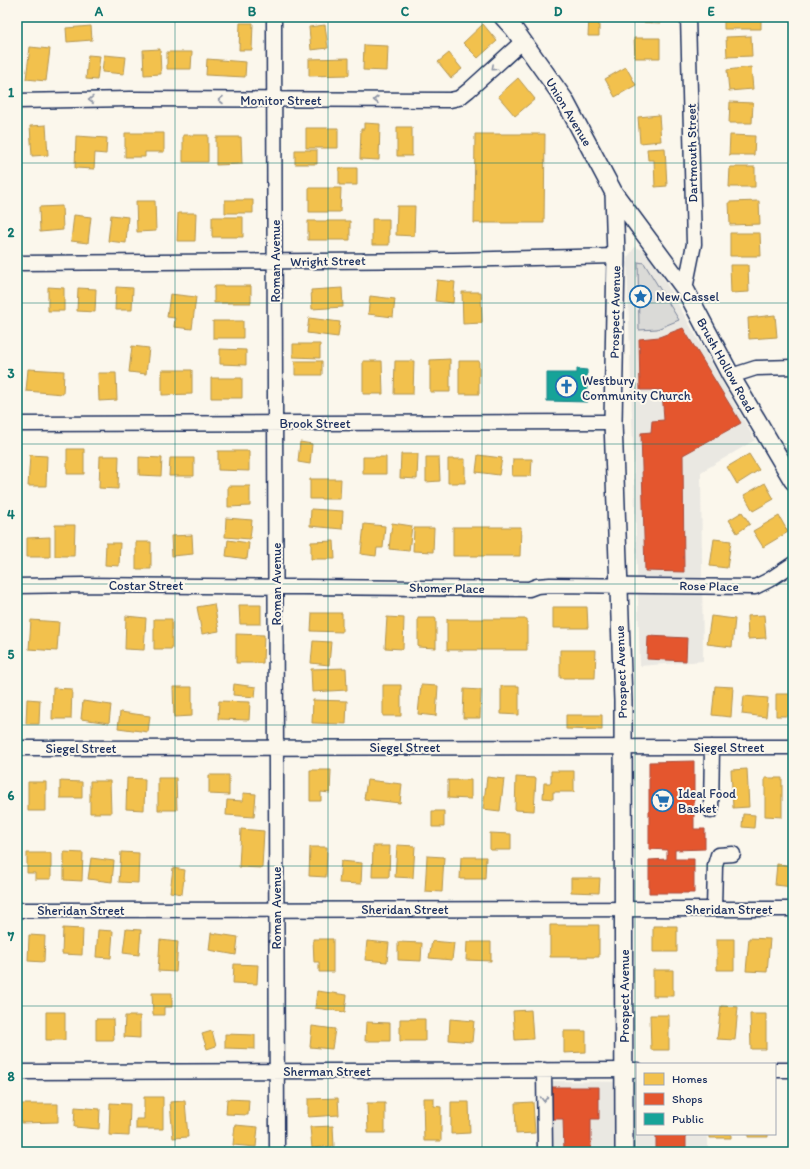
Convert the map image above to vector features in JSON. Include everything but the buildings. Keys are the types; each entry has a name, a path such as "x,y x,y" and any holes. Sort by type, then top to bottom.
{"main road":[{"name":"Union Avenue","path":"514,26 564,98 614,193"},
{"name":"Brush Hollow Road","path":"614,193 684,289 731,376 793,481"},
{"name":"Prospect Avenue","path":"614,193 616,256 613,422 623,701 624,908 630,1070 624,1152"}],"street":[{"name":"Roman Avenue","path":"274,17 277,1152"},
{"name":"Dartmouth Street","path":"684,289 694,244 688,17"},
{"name":"Monitor Street","path":"17,101 130,99 450,100 459,98 469,90 514,26"},
{"name":"Wright Street","path":"17,263 453,260 616,256"},
{"path":"731,376 756,368 793,366"},
{"name":"Brook Street","path":"17,424 613,422"},
{"name":"Rose Place","path":"618,585 755,587 769,580 793,564"},
{"name":"Shomer Place","path":"276,586 529,589 537,586 550,585 618,585"},
{"name":"Costar Street","path":"17,586 276,586"},
{"path":"711,811 712,747"},
{"name":"Siegel Street","path":"17,748 793,747"},
{"path":"714,908 715,865 718,855 733,854"},
{"name":"Sheridan Street","path":"17,910 624,908 793,909"},
{"path":"544,1070 545,1152"},
{"name":"Sherman Street","path":"17,1072 630,1070"},
{"path":"776,1070 793,1070"}],"shaded area":[{"path":"635,247 649,253 755,440 701,472 703,661 640,666 627,258"},
{"path":"638,262 644,263 679,320 657,329 639,330"},
{"path":"538,1081 636,1082 636,1135 708,1135 708,1152 540,1152"}],"place":[{"name":"New Cassel","path":"640,296"},
{"name":"Westbury Community Church","path":"567,387"},
{"name":"Ideal Food Basket","path":"662,800"}]}
